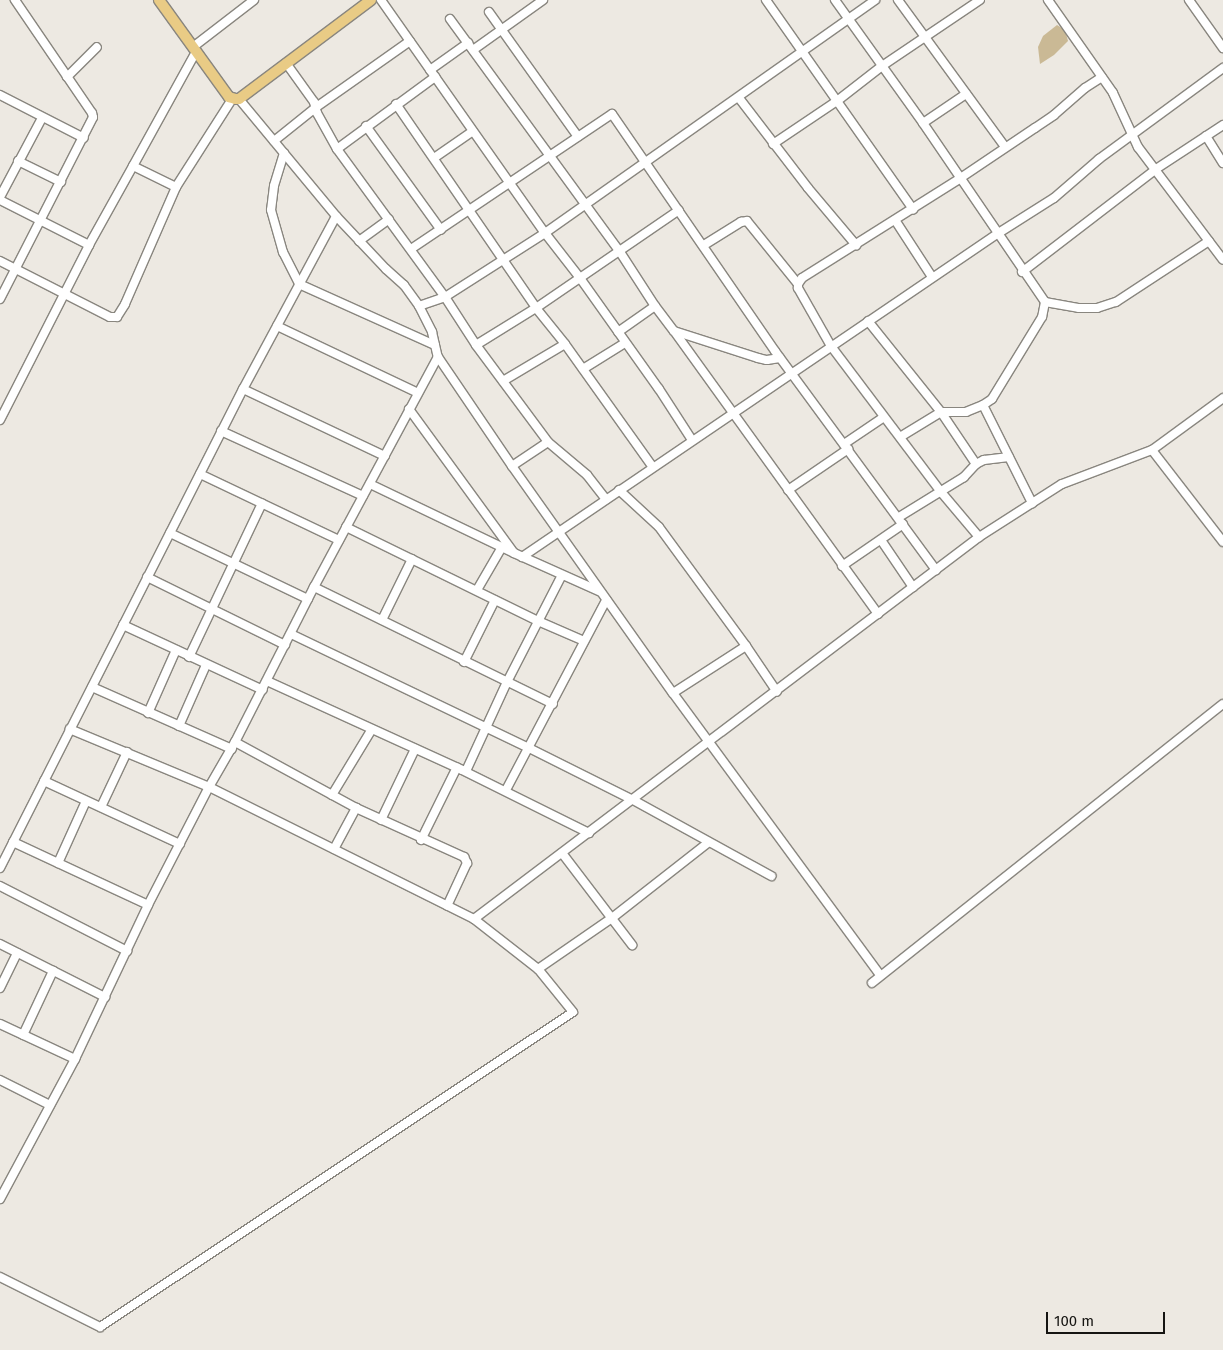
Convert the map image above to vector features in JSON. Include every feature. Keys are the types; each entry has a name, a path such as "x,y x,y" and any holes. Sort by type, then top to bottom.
{"main road":[{"path":"159,0 195,49 236,99 371,0"}],"street":[{"path":"0,298 84,138 93,114 15,0"},
{"path":"0,420 3,407 195,49 254,0"},
{"path":"381,0 509,183 580,278 692,440"},
{"path":"473,50 543,0"},
{"path":"766,0 913,208"},
{"path":"835,0 923,123 1022,272 1045,302 1079,308 1097,308 1116,302 1209,241"},
{"path":"419,306 445,298 545,233 876,0"},
{"path":"898,0 1004,147"},
{"path":"773,144 837,101 882,66 980,0"},
{"path":"1048,0 1121,106 1138,147 1223,260"},
{"path":"1189,0 1223,48"},
{"path":"489,12 578,137"},
{"path":"450,18 620,252 655,306 878,614"},
{"path":"274,141 315,108 410,41"},
{"path":"430,70 468,43"},
{"path":"68,77 97,47"},
{"path":"286,63 314,102 315,108 337,149 411,249 476,345 548,442 583,471 606,499"},
{"path":"518,555 558,532 652,466 997,234 1054,198 1099,159 1223,68"},
{"path":"337,149 435,77"},
{"path":"798,284 802,278 959,179 1054,115 1085,88 1102,77"},
{"path":"923,123 966,94"},
{"path":"0,95 84,138"},
{"path":"739,98 773,144 856,245"},
{"path":"0,261 110,317 117,317 125,304 176,187 236,99 274,141 336,216 404,285 419,306 432,332 438,358 512,466 673,693 880,975"},
{"path":"396,104 536,308 565,344 652,466"},
{"path":"411,249 442,230 612,114 647,162 780,358 936,570"},
{"path":"42,118 0,198 89,245"},
{"path":"1022,272 1156,169 1223,125"},
{"path":"366,126 442,230"},
{"path":"434,158 473,131"},
{"path":"1206,136 1223,163"},
{"path":"284,153 274,186 271,210 283,252 299,284 435,345"},
{"path":"18,161 61,182"},
{"path":"133,166 176,187"},
{"path":"476,345 536,308 679,210"},
{"path":"0,868 243,389 336,216"},
{"path":"359,241 389,220"},
{"path":"895,220 932,278"},
{"path":"704,245 741,222 747,221 798,284 798,288 832,346 884,417 941,492 979,537"},
{"path":"900,437 941,412 966,412 992,399 1015,358 1042,317 1045,302"},
{"path":"618,332 655,306"},
{"path":"868,321 941,412 976,464"},
{"path":"277,326 418,393"},
{"path":"674,331 758,358 767,360 780,358"},
{"path":"583,370 625,343"},
{"path":"503,381 565,344"},
{"path":"0,1199 75,1059 148,905 209,787 234,746 314,587 438,358"},
{"path":"243,389 385,456"},
{"path":"474,919 777,692 979,537 1070,480 1121,464 1152,450 1223,398"},
{"path":"983,405 1032,503"},
{"path":"410,409 518,555"},
{"path":"788,490 884,417"},
{"path":"221,432 363,496"},
{"path":"512,466 548,442"},
{"path":"1152,450 1223,542"},
{"path":"842,566 881,540 901,521 964,477 976,464 984,460 1009,458"},
{"path":"200,474 339,540"},
{"path":"370,484 502,548 600,591"},
{"path":"619,490 652,520 746,646 777,692"},
{"path":"189,656 262,503"},
{"path":"346,527 538,621 584,641"},
{"path":"170,533 308,599"},
{"path":"881,540 914,587"},
{"path":"477,590 502,548"},
{"path":"382,620 412,559"},
{"path":"466,772 485,727 562,575"},
{"path":"148,577 285,645"},
{"path":"314,587 553,704"},
{"path":"464,662 495,600"},
{"path":"506,790 553,704 606,600"},
{"path":"123,625 263,690"},
{"path":"291,634 633,800 772,876"},
{"path":"673,693 746,646"},
{"path":"148,712 176,650"},
{"path":"179,726 206,665"},
{"path":"267,681 506,790 589,833"},
{"path":"92,687 179,726 234,746 421,840 467,860 447,906"},
{"path":"872,983 1223,704"},
{"path":"0,1277 100,1327 573,1012 538,969 474,919 209,787 70,729"},
{"path":"332,795 372,729"},
{"path":"381,820 415,749"},
{"path":"101,807 127,752"},
{"path":"421,840 456,767"},
{"path":"44,781 180,844"},
{"path":"58,863 86,801"},
{"path":"334,849 356,808"},
{"path":"13,842 148,905"},
{"path":"538,969 612,918 709,842"},
{"path":"562,853 632,944"},
{"path":"0,886 127,951"},
{"path":"0,944 105,996"},
{"path":"0,988 17,953"},
{"path":"23,1035 53,971"},
{"path":"0,1024 75,1059"},
{"path":"0,1080 50,1105"}],"shaded area":[{"path":"1057,25 1065,30 1068,41 1054,55 1040,64 1038,47 1043,36"}]}
